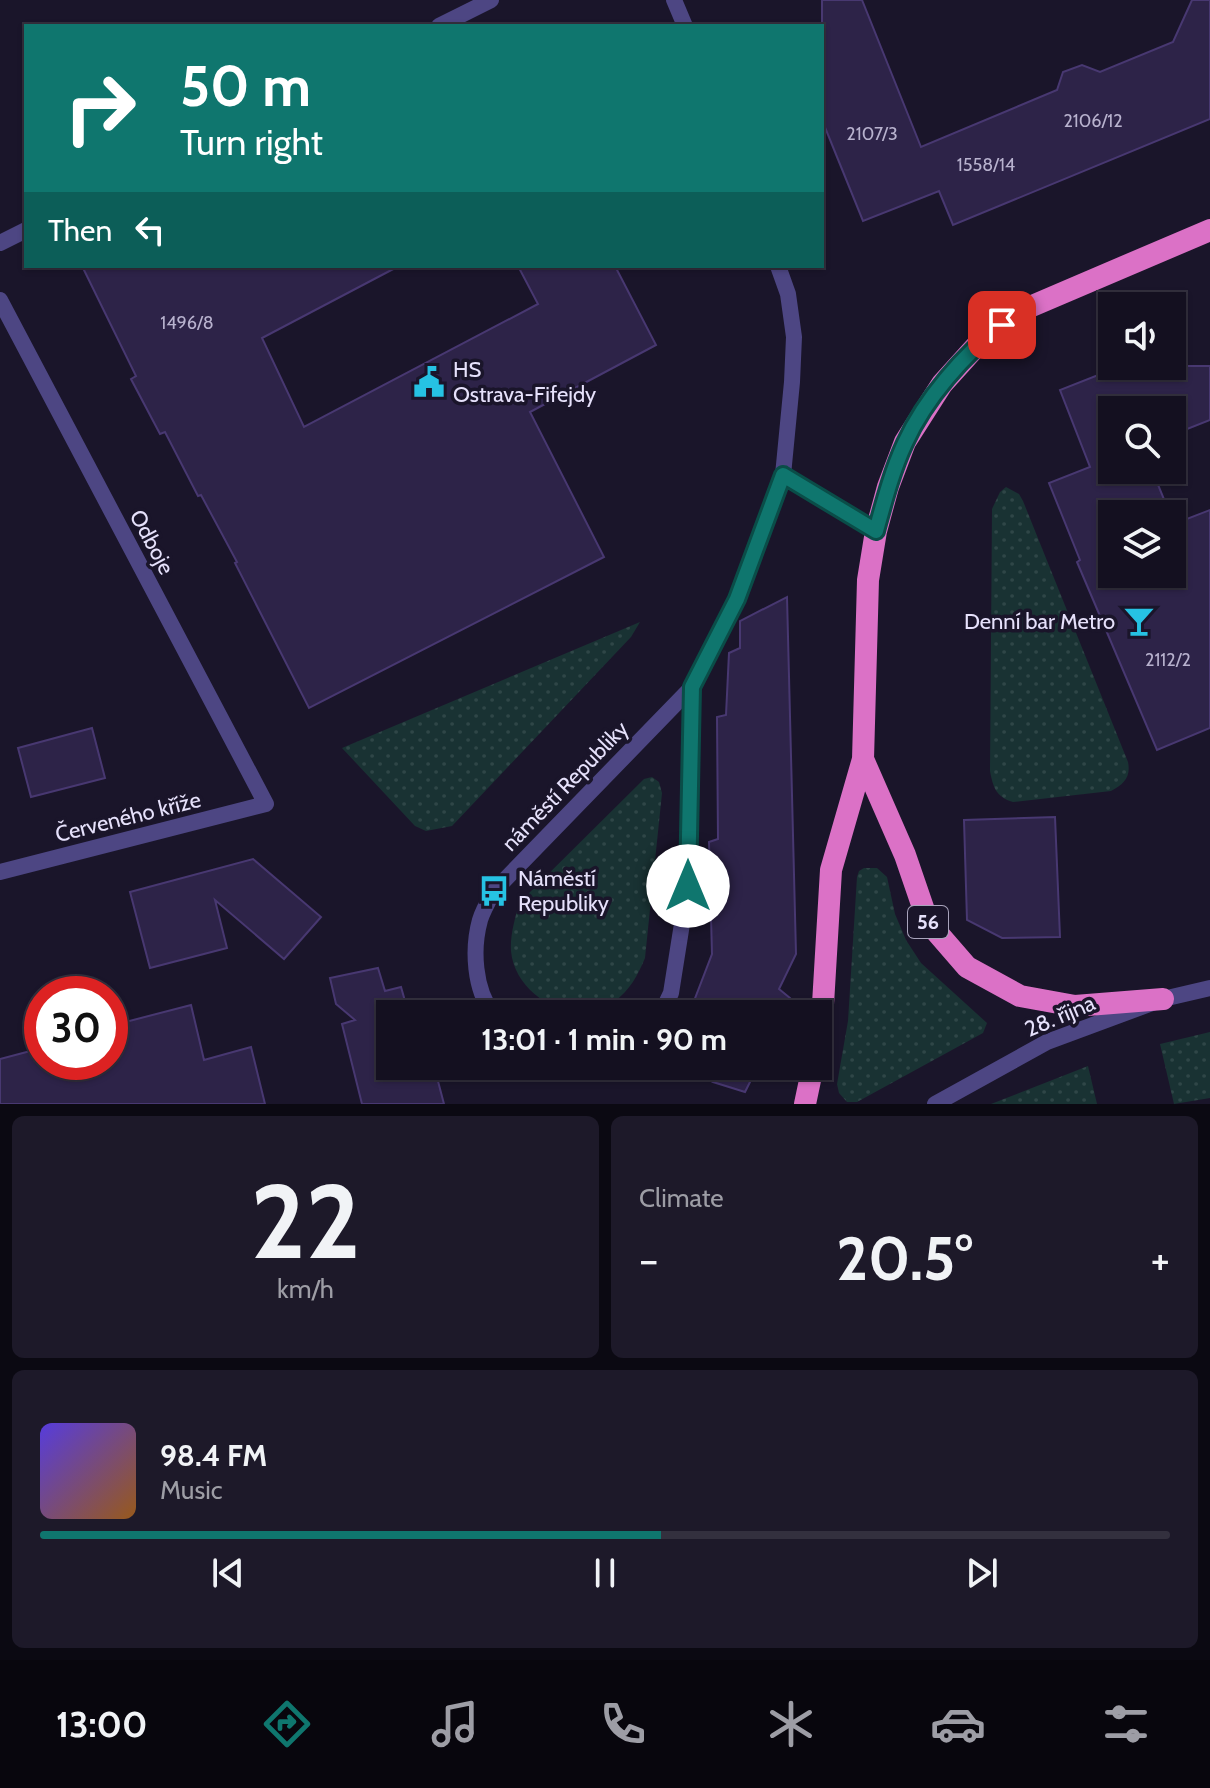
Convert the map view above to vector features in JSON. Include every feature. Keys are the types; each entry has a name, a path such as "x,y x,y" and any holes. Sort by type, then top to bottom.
{"highway":[{"name":"56","path":"823,1000 831,870 863,759 868,580 876,531 905,442 942,384 980,342 1025,309 1210,230"},
{"name":"56","path":"863,759 905,855 928,922 967,967 1020,996 1075,1006 1163,999"},
{"path":"805,1104 810,1080"}],"street":[{"path":"674,0 684,24"},
{"path":"443,24 485,1"},
{"path":"0,243 24,231"},
{"name":"náměstí Republiky","path":"487,1000 479,982 475,949 480,918 494,891 692,687 737,599 783,475 794,337 788,294 779,268"},
{"name":"Odboje","path":"0,300 266,804"},
{"path":"783,475 876,531"},
{"name":"náměstí Republiky","path":"668,1000 688,886 692,687"},
{"name":"Červeného kříže","path":"0,872 266,804"},
{"name":"28. října","path":"935,1104 1047,1042 1163,999 1210,988"}],"green space":[{"path":"1006,487 1019,494 1023,501 1128,762 1126,780 1111,791 1013,802 999,794 992,782 992,509"},
{"path":"640,622 631,637 452,826 426,831 415,826 342,748"},
{"path":"652,777 659,782 662,793 645,958 633,982 616,1000 543,1000 523,982 515,968 511,939 519,903 644,779"},
{"path":"864,868 877,868 887,877 895,914 906,940 921,963 987,1023 983,1033 857,1102 847,1102 839,1093 837,1084 848,1021 857,877"},
{"path":"1210,1032 1210,1098 1174,1104 1160,1044"},
{"path":"1088,1066 1097,1104 991,1104"}],"building":[{"path":"822,0 862,0 921,147 1057,90 1063,72 1082,65 1100,72 1173,42 1192,0 1210,0 1210,119 953,225 939,191 863,221 824,125"},
{"path":"83,268 395,268 262,338 304,427 538,304 519,268 616,268 656,345 530,412 604,557 309,708 201,495 198,496 165,432 160,434 131,379 136,376"},
{"path":"1186,366 1210,366 1210,420 1186,429 1186,396 1098,396 1098,484 1158,484 1164,500 1098,500 1098,588 1186,588 1186,519 1210,510 1210,728 1157,750 1077,562 1080,560 1049,483 1090,467 1060,390 1098,375 1098,380 1186,380"},
{"path":"787,597 796,954 779,989 789,1000 694,1000 712,954 709,842 718,839 717,717 726,715 729,653 740,648 740,621"},
{"path":"92,728 105,778 31,797 18,748"},
{"path":"1055,817 1060,937 1002,938 967,920 964,820"},
{"path":"253,859 321,917 284,959 215,900 227,948 150,968 130,892"},
{"path":"378,968 385,991 401,987 405,1000 376,1000 376,1080 438,1080 444,1104 362,1104 342,1024 355,1020 336,1004 330,978"},
{"path":"191,1005 204,1060 251,1047 265,1104 0,1104 0,1059 24,1053 24,1080 128,1080 128,1021"},
{"path":"709,1080 751,1080 745,1092"}],"place":[{"name":"HS Ostrava-Fifejdy","path":"429,382"},
{"name":"Denní bar Metro","path":"1139,621"},
{"name":"Náměstí Republiky","path":"494,891"}],"route":[{"path":"688,886 692,687 737,599 783,475 876,531 905,442 942,384 980,342 1002,325"}]}
